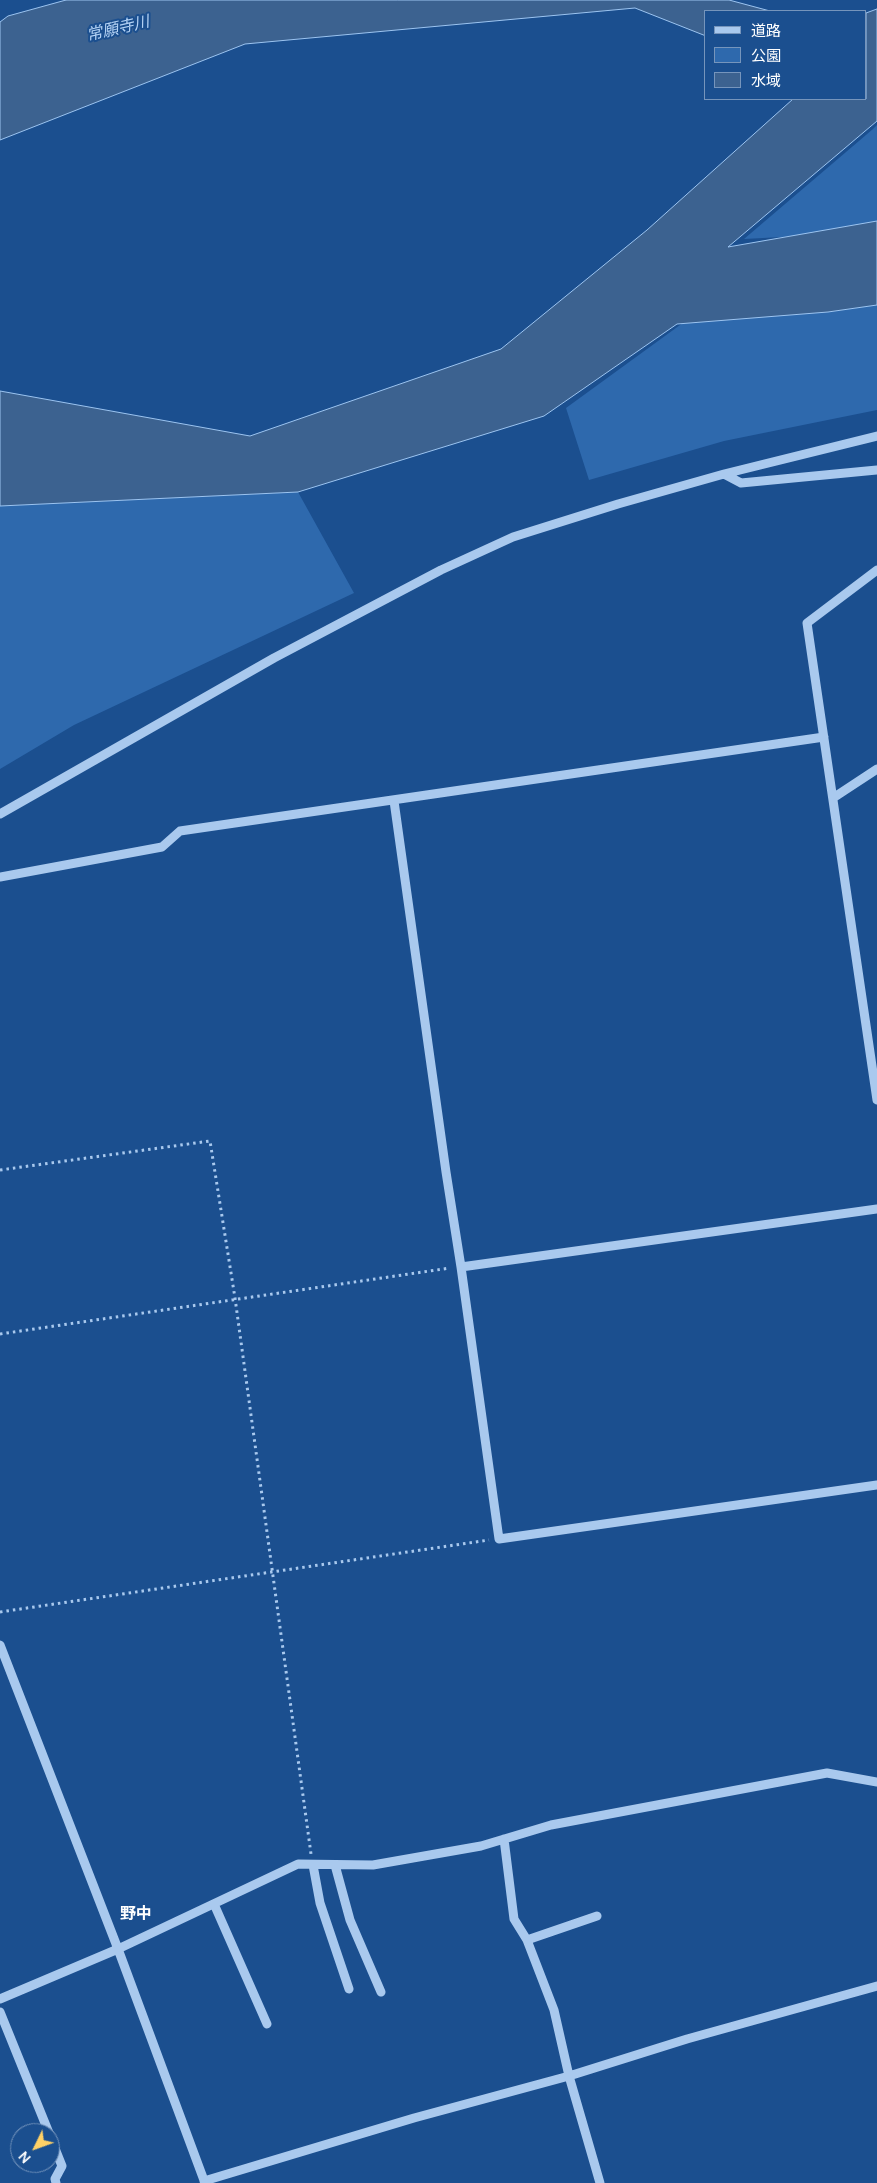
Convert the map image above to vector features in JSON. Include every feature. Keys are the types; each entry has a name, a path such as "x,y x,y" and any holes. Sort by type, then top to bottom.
{"street":[{"path":"0,814 274,658 441,570 513,537 618,504 724,474 877,436"},
{"path":"724,474 741,482 877,470"},
{"path":"877,570 807,623 877,1100"},
{"path":"0,877 162,847 180,831 824,737"},
{"path":"833,798 877,769"},
{"path":"394,801 446,1172 462,1266 498,1539 877,1485"},
{"path":"462,1266 877,1209"},
{"path":"0,1645 118,1949 205,2182 414,2118 569,2076 877,1986"},
{"path":"0,1998 118,1949 298,1864 373,1865 481,1846 551,1825 827,1773 877,1782"},
{"path":"504,1839 514,1919 527,1940 554,2010 569,2076 600,2183"},
{"path":"313,1865 320,1902 349,1989"},
{"path":"335,1865 350,1920 381,1992"},
{"path":"214,1904 267,2024"},
{"path":"527,1940 597,1916"},
{"path":"0,2012 44,2123"}],"path":[{"path":"0,1170 210,1141 235,1298 313,1865"},
{"path":"0,1334 462,1266"},
{"path":"0,1612 498,1539"}],"green space":[{"path":"877,125 877,232 744,239 873,129"},
{"path":"735,285 877,291 877,410 724,441 589,480 566,408"},
{"path":"298,492 354,593 74,725 0,769 0,506"}],"water":[{"name":"常願寺川","path":"66,0 729,0 766,10 704,10 704,35 635,8 245,44 0,140 0,22 8,16"},
{"path":"877,9 877,121 728,247 877,221 877,305 828,312 677,324 544,416 298,492 0,506 0,391 250,436 501,349 647,230 792,100 867,100 867,13"}],"district":[{"name":"野中","path":"136,1915"}]}
